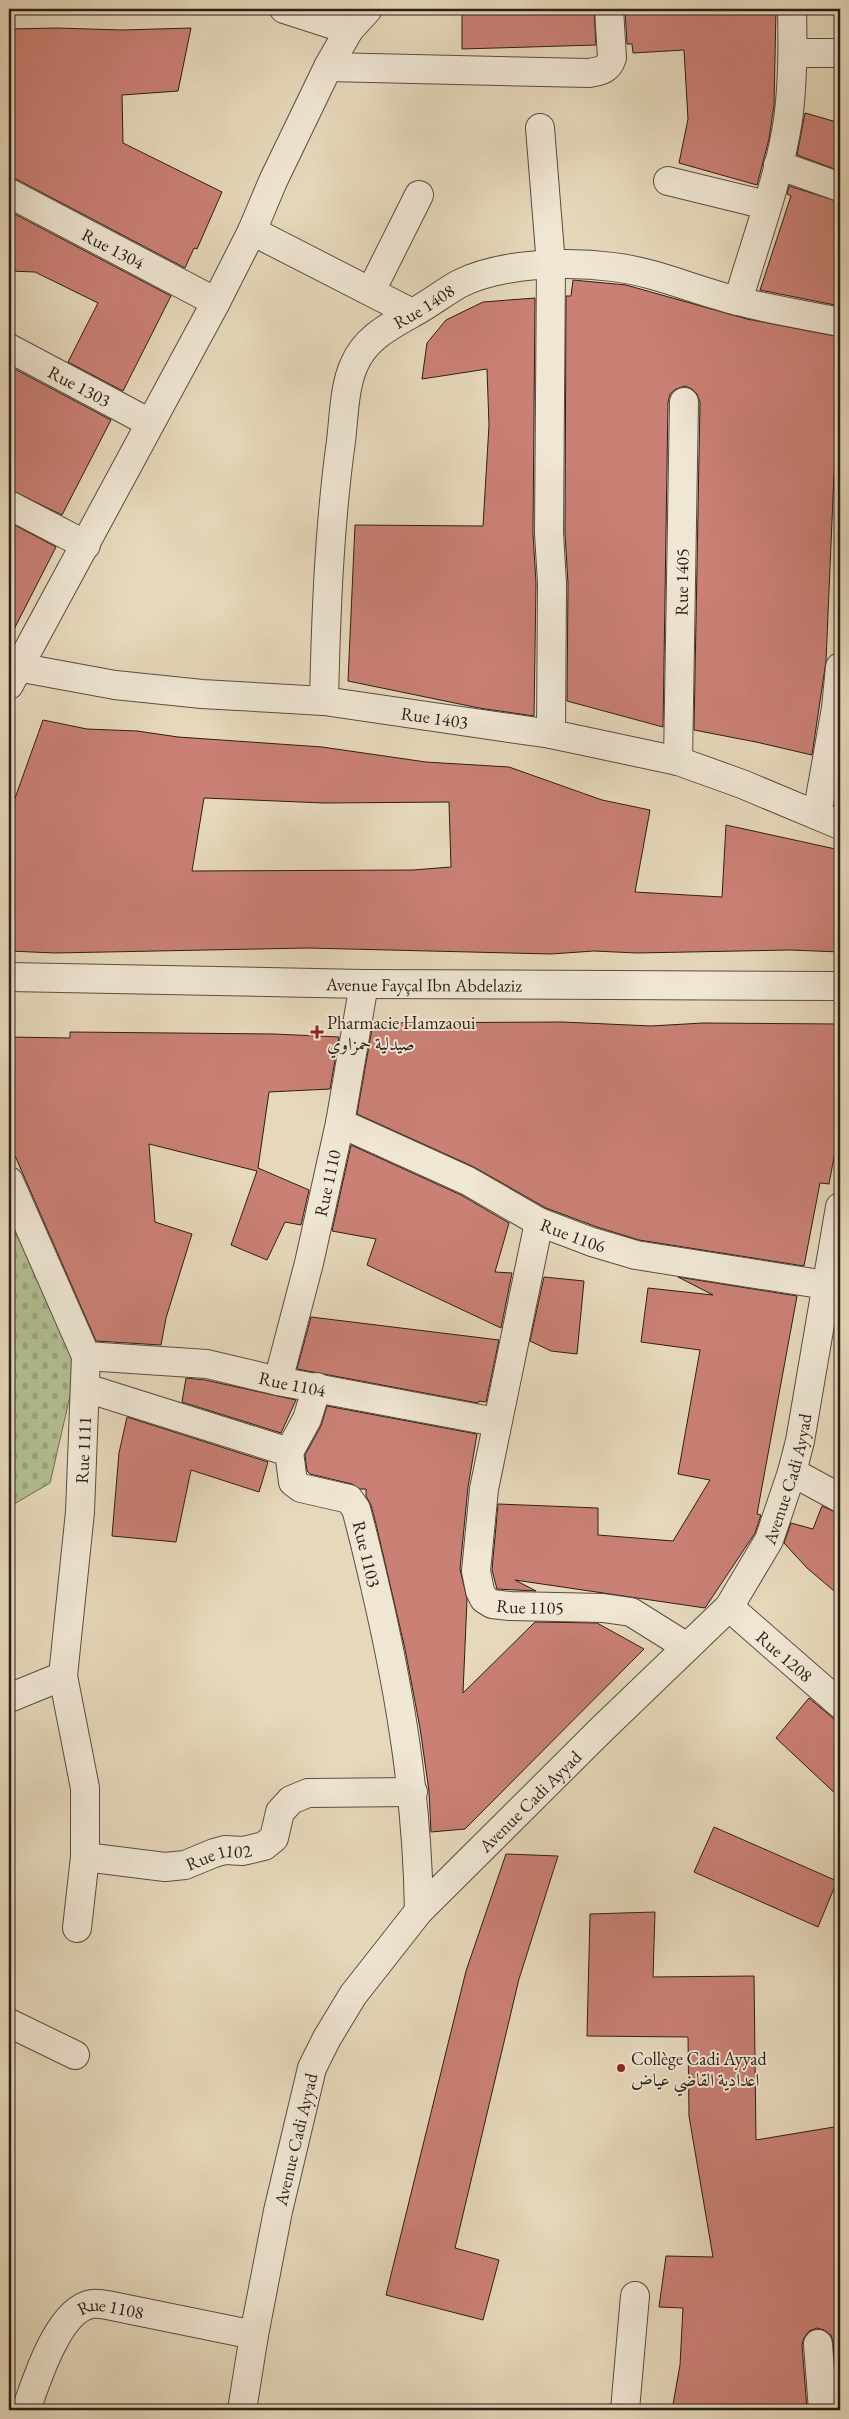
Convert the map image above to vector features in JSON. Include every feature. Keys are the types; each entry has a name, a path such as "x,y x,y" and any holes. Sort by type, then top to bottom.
{"street":[{"path":"284,9 349,30"},
{"path":"11,671 86,545 150,422 216,302 252,231 328,67 349,30 368,9"},
{"path":"328,67 596,72 609,66 612,58 609,9"},
{"path":"738,301 778,165 788,120 794,53 792,9"},
{"path":"794,53 840,54"},
{"path":"540,128 551,265 549,533 552,582 551,734"},
{"path":"778,165 840,187"},
{"path":"668,181 766,205"},
{"name":"Rue 1304","path":"9,193 216,302"},
{"path":"371,291 419,195"},
{"path":"252,231 412,313"},
{"name":"Rue 1408","path":"324,701 328,562 333,498 348,387 354,364 367,345 391,324 460,284 478,276 494,272 551,265 612,266 639,271 738,301 840,322"},
{"name":"Rue 1303","path":"9,348 150,422"},
{"name":"Rue 1405","path":"678,762 684,402"},
{"path":"9,505 86,545"},
{"path":"829,820 840,667"},
{"name":"Rue 1403","path":"11,671 202,694 324,701 551,734 678,762 829,820"},
{"name":"Avenue Fayçal Ibn Abdelaziz","path":"9,976 364,984 840,986"},
{"name":"Rue 1110","path":"278,1381 309,1263 340,1124 364,984"},
{"name":"Rue 1106","path":"340,1124 468,1181 539,1222 592,1242 636,1255 826,1285"},
{"name":"Rue 1111","path":"9,1181 86,1356 80,1512 63,1676"},
{"name":"Avenue Cadi Ayyad","path":"242,2410 254,2335 278,2211 312,2068 353,1995 419,1912 602,1729 729,1607 769,1540 792,1472 800,1441 840,1207"},
{"path":"496,1422 539,1222"},
{"name":"Rue 1104","path":"86,1356 207,1364 278,1381 496,1422"},
{"path":"86,1388 289,1452 307,1419 317,1387"},
{"name":"Rue 1105","path":"496,1422 484,1490 476,1571 484,1600 492,1604 510,1606 603,1608 630,1612 687,1647"},
{"name":"Rue 1103","path":"289,1452 293,1482 301,1488 349,1498 356,1509 385,1627 405,1728 418,1850 419,1912"},
{"path":"792,1472 840,1498"},
{"name":"Rue 1208","path":"729,1607 840,1704"},
{"path":"9,1698 63,1676 85,1788 85,1858 77,1928"},
{"name":"Rue 1102","path":"85,1858 166,1867 185,1865 226,1850 243,1851 264,1846 274,1838 280,1812 291,1800 308,1793 413,1792"},
{"path":"9,2023 75,2055"},
{"path":"625,2410 636,2296"},
{"name":"Rue 1108","path":"26,2410 59,2331 74,2313 92,2304 112,2306 254,2335"},
{"path":"818,2344 823,2410"}],"green space":[{"path":"9,1216 60,1305 76,1370 50,1483 9,1507"}],"building":[{"path":"462,9 594,9 596,45 462,49"},
{"path":"625,9 776,9 774,105 769,139 757,185 679,163 688,119 684,50 633,53 632,44 627,44"},
{"path":"191,28 178,91 122,95 123,143 222,192 197,249 194,248 185,268 9,177 9,29 122,30"},
{"path":"805,113 840,123 840,171 797,155"},
{"path":"789,186 840,202 840,306 760,290 791,196 787,194"},
{"path":"9,211 171,296 123,391 68,362 98,303 35,272 9,271"},
{"path":"573,280 626,285 747,319 840,337 840,476 834,474 826,661 812,755 694,730 700,402 697,394 685,386 676,389 670,394 668,402 663,727 567,701 568,583 565,533 566,296 571,296"},
{"path":"535,298 533,533 536,583 534,716 479,708 348,681 355,525 483,526 489,425 487,369 422,379 427,343 446,320 483,302"},
{"path":"9,366 111,420 62,515 9,489"},
{"path":"9,522 56,547 9,639"},
{"path":"43,720 87,729 137,731 178,737 322,747 426,762 509,767 602,800 650,810 635,892 722,897 726,825 840,850 840,952 790,950 637,953 594,951 551,954 308,948 55,953 9,951 9,815","holes":["204,798 324,803 449,802 451,867 413,870 192,871"]},
{"path":"563,1022 651,1026 703,1023 840,1024 840,1125 829,1184 820,1183 804,1266 639,1240 597,1227 546,1208 474,1167 357,1114 373,1023"},
{"path":"70,1032 275,1034 339,1037 330,1089 269,1092 258,1168 309,1190 301,1225 285,1222 267,1260 231,1245 257,1171 149,1144 155,1222 192,1234 166,1318 161,1345 96,1341 9,1142 9,1037 70,1038"},
{"path":"351,1145 461,1195 509,1223 495,1272 512,1273 501,1328 367,1265 376,1239 332,1231"},
{"path":"544,1277 584,1281 577,1354 551,1351 530,1341"},
{"path":"678,1277 797,1296 757,1514 761,1515 755,1533 705,1608 515,1580 536,1591 497,1589 492,1570 498,1504 598,1508 598,1535 673,1541 710,1480 678,1474 700,1350 641,1342 648,1288 713,1295"},
{"path":"311,1317 499,1340 486,1402 479,1401 478,1403 297,1369"},
{"path":"186,1378 205,1380 296,1400 281,1433 182,1402"},
{"path":"327,1406 477,1434 468,1487 460,1569 467,1599 463,1693 535,1622 597,1623 644,1649 465,1829 431,1832 429,1791 420,1728 405,1649 376,1524 371,1505 366,1496 366,1489 360,1489 352,1484 310,1474 307,1471 305,1455 321,1426"},
{"path":"127,1417 268,1462 259,1492 191,1470 176,1542 112,1536 119,1453"},
{"path":"822,1506 840,1514 840,1596 807,1568 784,1543 791,1523 813,1529"},
{"path":"809,1698 840,1724 840,1798 776,1738"},
{"path":"714,1827 837,1881 818,1927 694,1872"},
{"path":"506,1854 558,1856 519,1979 455,2248 499,2260 483,2320 386,2295 466,1971"},
{"path":"655,1912 653,1977 754,1976 756,2140 840,2126 840,2410 838,2410 833,2342 831,2335 817,2328 809,2331 802,2345 807,2410 672,2410 680,2365 683,2308 659,2307 666,2256 713,2257 689,2116 688,2037 587,2036 590,1914"}],"place":[{"name":"Pharmacie Hamzaoui صيدلية حمزاوي","path":"317,1032"},
{"name":"Collège Cadi Ayyad اعدادية القاضي عياض","path":"621,2068"}]}
